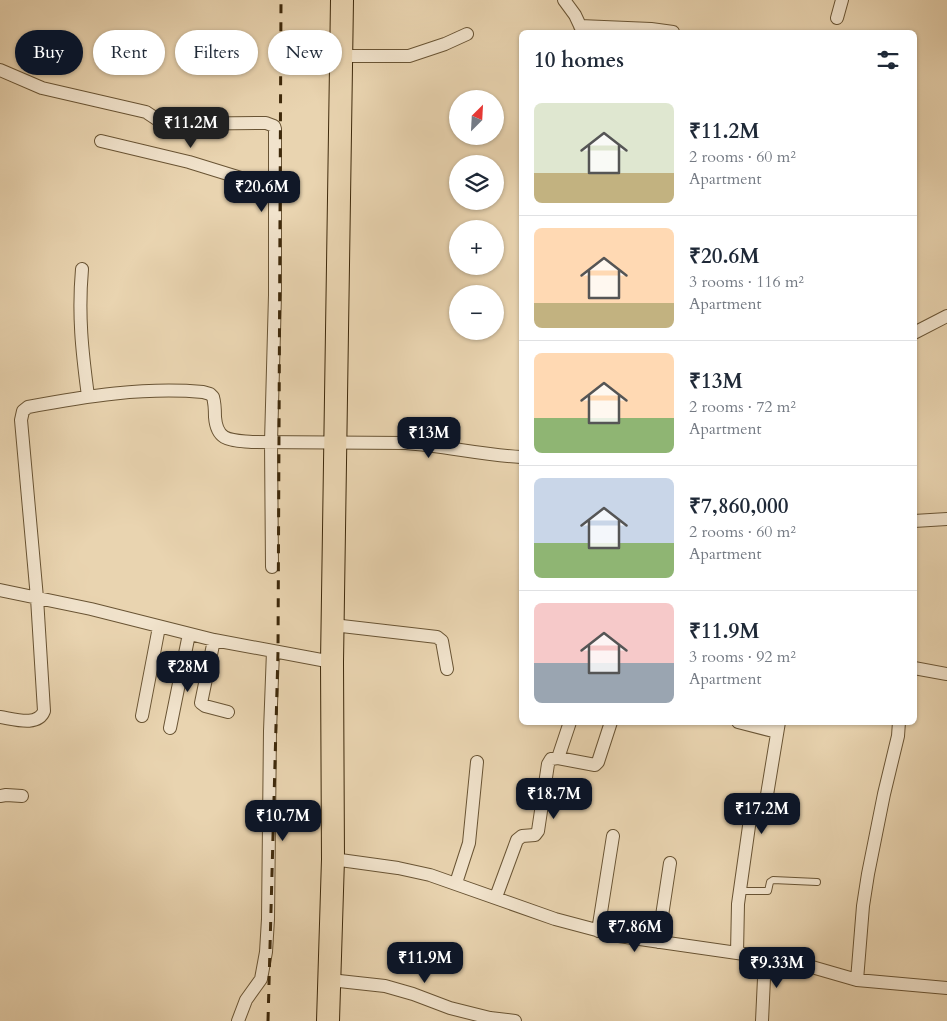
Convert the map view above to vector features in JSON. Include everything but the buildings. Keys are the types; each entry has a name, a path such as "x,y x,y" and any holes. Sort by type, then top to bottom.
{"highway":[{"path":"341,30 342,0"},
{"path":"328,1021 333,859 332,662 341,75"}],"street":[{"path":"564,0 582,29 659,30"},
{"path":"837,18 842,0"},
{"path":"342,56 409,56 438,47 467,34"},
{"path":"0,70 42,88 146,112 164,124 270,123 275,129 276,186 271,442 272,567"},
{"path":"101,141 162,155 244,179 276,186"},
{"path":"82,269 79,299 88,396"},
{"path":"917,331 947,316"},
{"path":"0,718 35,721 42,716 44,711 22,415 24,409 118,392 203,392 213,397 216,428 224,438 252,442 431,445 482,454 519,457"},
{"path":"917,522 947,519"},
{"path":"0,590 90,609 214,640 332,662"},
{"path":"333,624 437,637 442,641 447,670"},
{"path":"142,716 158,627"},
{"path":"170,728 189,634"},
{"path":"214,640 201,703 205,706 228,712"},
{"path":"238,1021 246,1000 260,978 266,952 273,651"},
{"path":"917,669 947,674"},
{"path":"558,758 569,725"},
{"path":"496,897 517,840 522,836 532,836 538,831 548,764 551,759 558,758 595,765 598,762 610,725"},
{"path":"737,953 740,891 750,818 754,814 761,815 764,813 778,727 762,725"},
{"path":"857,980 863,906 868,874 899,725"},
{"path":"456,883 469,843 477,762"},
{"path":"0,796 6,794 22,796"},
{"path":"598,931 613,836"},
{"path":"333,859 398,868 430,875 555,919 598,931 658,942 765,956 798,963 857,980 947,988"},
{"path":"658,942 670,863"},
{"path":"762,1021 765,956"},
{"path":"330,980 385,986 450,1008 490,1018 515,1021"}],"lane":[{"path":"740,891 768,891 770,882 773,880 816,882"}],"railway":[{"path":"268,1021 278,652 281,0"}]}
